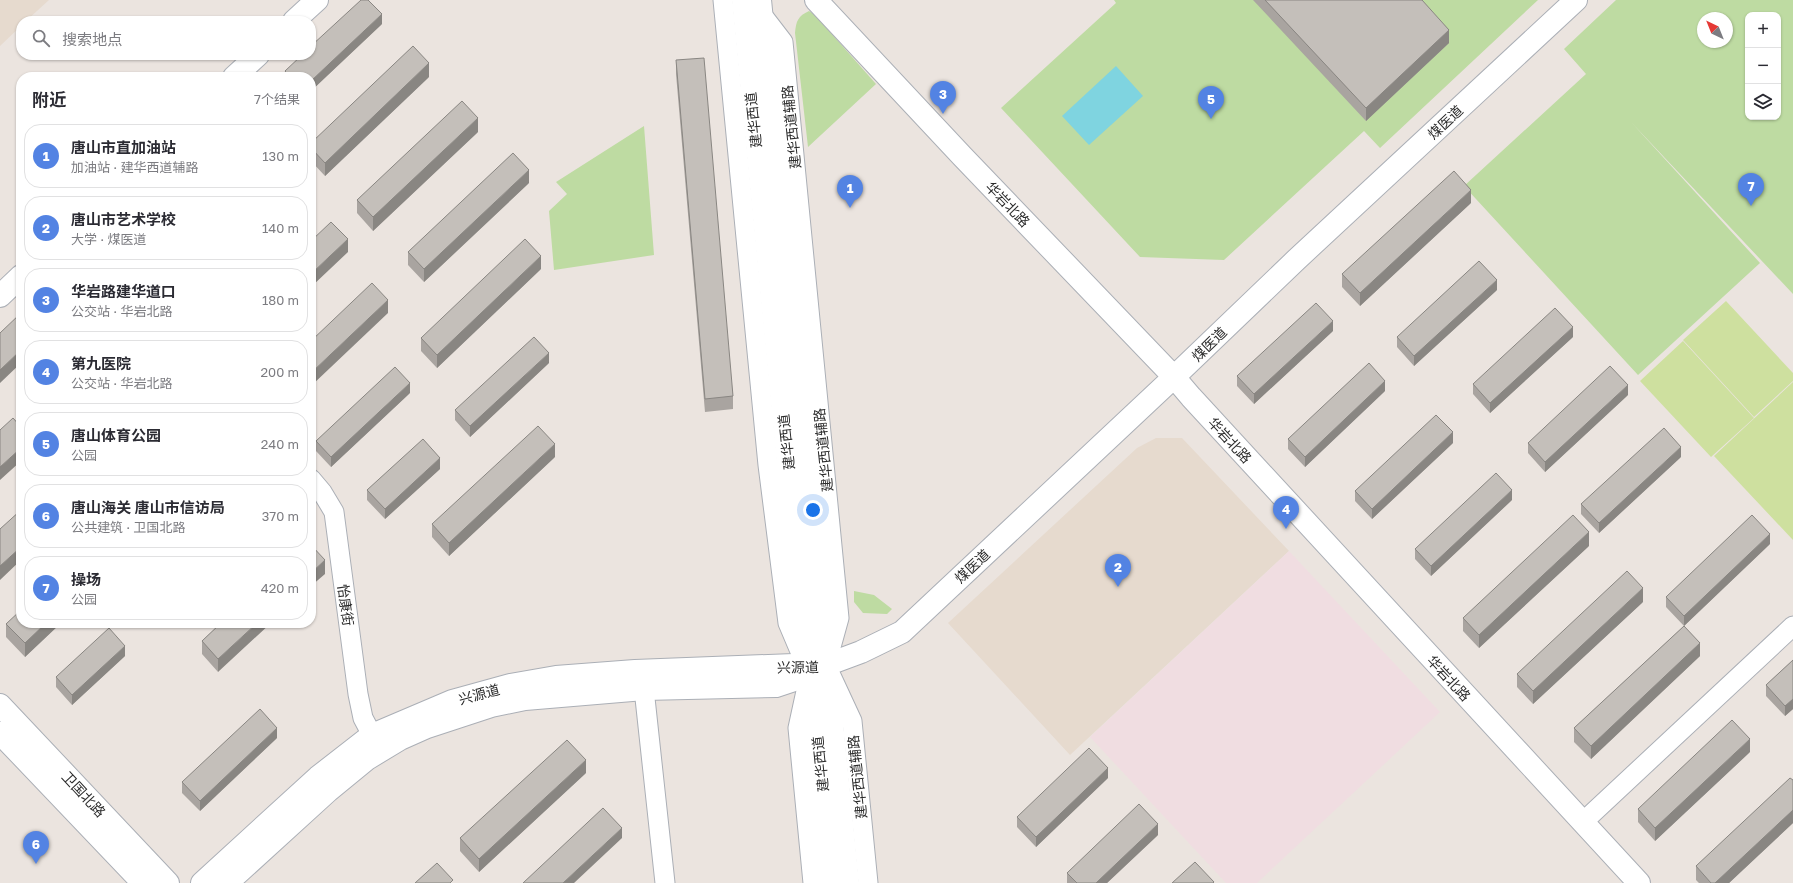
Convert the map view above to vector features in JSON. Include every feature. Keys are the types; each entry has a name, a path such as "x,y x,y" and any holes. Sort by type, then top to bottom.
{"main road":[{"path":"299,16 317,0"},
{"name":"建华西道","path":"742,0 803,614 848,883"},
{"name":"华岩北路","path":"816,0 967,161 1174,377 1196,403 1639,883"},
{"name":"煤医道","path":"813,668 861,652 902,632 1174,377 1296,260 1576,0"},
{"name":"建华西道","path":"762,8 813,668 832,883"},
{"path":"239,72 253,60"},
{"path":"0,296 16,281"},
{"name":"兴源道","path":"202,883 318,777 372,736 452,701 510,685 556,677 635,671 774,667 813,668"},
{"name":"兴源道","path":"227,883 328,791 368,759 400,739 427,727 491,706 518,700 644,689 776,686 813,668"},
{"name":"卫国北路","path":"0,705 168,883"},
{"name":"卫国北路","path":"0,733 143,883"}],"street":[{"name":"建华西道辅路","path":"722,0 768,465 788,623 813,668 852,721 868,883"},
{"name":"怡康街","path":"316,485 334,512 360,706 363,718 372,736"},
{"path":"1583,822 1793,626"},
{"path":"813,668 798,728 813,883"},
{"path":"644,689 665,883"}],"shaded area":[{"path":"0,0 49,0 31,16 16,16 16,31 0,46"},
{"path":"1156,438 1182,438 1289,551 1070,755 948,623 1137,448"},
{"path":"1289,551 1440,712 1257,883 1226,883 1090,737"}],"green space":[{"path":"1114,0 1538,0 1380,148 1364,131 1224,260 1140,257 1001,108 1116,3"},
{"path":"1616,0 1793,0 1793,294 1631,122 1760,263 1638,375 1464,186 1586,74 1564,49"},
{"path":"809,11 815,15 876,84 808,147 795,33 798,19"},
{"path":"644,126 654,255 554,270 549,211 567,194 556,182"},
{"path":"1726,301 1793,373 1793,381 1754,417 1683,340"},
{"path":"1683,341 1754,418 1711,457 1640,381"},
{"path":"1793,382 1793,540 1714,456"},
{"path":"854,591 874,595 892,609 887,614 863,613 854,602"}],"water":[{"path":"1116,66 1143,96 1089,145 1062,116"}],"building":[{"path":"361,0 368,0 382,14 316,76 316,72 286,72 285,71 297,60 316,60 316,41"},
{"path":"1265,0 1422,0 1449,30 1366,108"},
{"path":"413,46 429,63 325,163 316,153 316,138"},
{"path":"704,58 733,396 705,399 676,60"},
{"path":"462,101 478,118 373,217 357,200"},
{"path":"513,153 529,170 424,269 408,252"},
{"path":"1454,171 1471,190 1360,293 1342,274"},
{"path":"331,222 348,239 316,269 316,236"},
{"path":"525,239 541,256 437,355 421,338"},
{"path":"1479,261 1497,280 1414,356 1397,337"},
{"path":"372,283 388,300 316,368 316,336"},
{"path":"1316,303 1333,321 1254,394 1237,376"},
{"path":"1555,308 1573,327 1490,403 1473,384"},
{"path":"16,318 16,355 0,370 0,333"},
{"path":"534,337 549,353 470,426 455,410"},
{"path":"1369,363 1385,381 1305,457 1288,439"},
{"path":"1610,366 1628,385 1545,462 1528,443"},
{"path":"395,367 410,383 331,457 316,441"},
{"path":"1436,415 1453,432 1372,509 1355,491"},
{"path":"13,418 16,421 16,453 0,467 0,430"},
{"path":"538,426 555,444 449,543 432,524"},
{"path":"1664,428 1681,447 1599,523 1581,504"},
{"path":"423,439 440,458 385,509 367,490"},
{"path":"1496,473 1512,490 1431,566 1415,549"},
{"path":"16,515 16,552 0,566 0,529"},
{"path":"1573,515 1589,532 1479,635 1463,618"},
{"path":"1752,515 1770,534 1684,616 1666,597"},
{"path":"316,550 325,560 316,568"},
{"path":"1627,571 1643,588 1533,691 1517,674"},
{"path":"16,615 16,628 41,628 25,643 6,624"},
{"path":"1684,626 1700,643 1591,746 1574,728"},
{"path":"109,628 125,646 72,695 56,677"},
{"path":"216,628 252,628 218,659 202,641"},
{"path":"1793,660 1793,699 1785,706 1766,685"},
{"path":"260,709 277,728 200,801 182,782"},
{"path":"1732,720 1750,739 1655,828 1638,809"},
{"path":"567,740 586,760 479,859 460,838"},
{"path":"1089,748 1108,768 1036,837 1017,817"},
{"path":"1790,778 1793,780 1793,810 1715,883 1711,883 1696,866"},
{"path":"1139,804 1158,824 1096,883 1077,883 1067,873"},
{"path":"603,808 622,828 563,883 523,883"},
{"path":"1195,862 1214,882 1213,883 1172,883"},
{"path":"437,863 453,880 450,883 415,883"}],"place":[{"name":"华岩路建华道口","path":"943,114"},
{"name":"唐山体育公园","path":"1211,119"},
{"name":"操场","path":"1751,206"},
{"name":"唐山市直加油站","path":"850,208"},
{"name":"第九医院","path":"1286,529"},
{"name":"唐山市艺术学校","path":"1118,587"},
{"name":"唐山海关 唐山市信访局","path":"36,864"}]}
